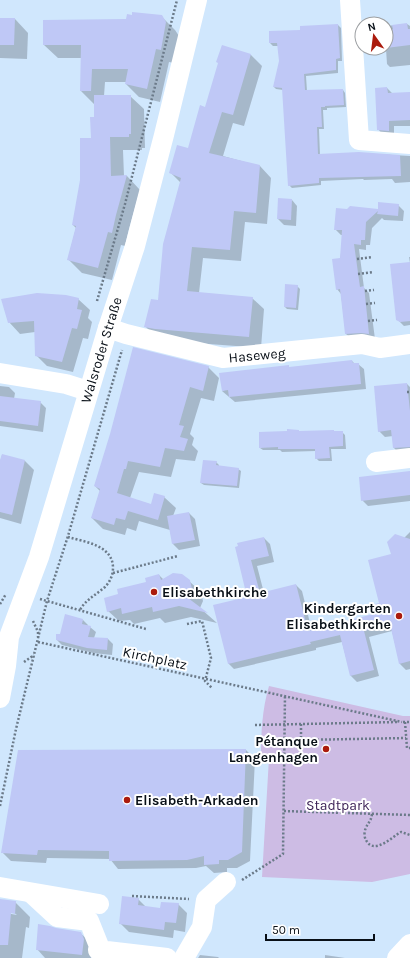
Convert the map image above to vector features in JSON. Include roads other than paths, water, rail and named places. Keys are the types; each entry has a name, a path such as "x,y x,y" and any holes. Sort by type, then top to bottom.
{"street":[{"name":"Walsroder Straße","path":"0,698 4,637 38,557 88,391 135,246 197,0"},
{"path":"350,0 358,140 410,144"},
{"name":"Haseweg","path":"108,328 126,334 223,358 362,344 380,348 410,344"},
{"path":"0,372 66,384 88,391"},
{"path":"376,462 410,458"},
{"path":"184,958 202,927 206,900 226,882"},
{"path":"0,887 99,904"},
{"path":"31,893 57,917 89,921 99,946 98,950 166,958"},
{"path":"397,958 410,944"}],"place":[{"name":"Elisabethkirche","path":"154,592"},
{"name":"Kindergarten Elisabethkirche","path":"399,616"},
{"name":"Pétanque Langenhagen","path":"326,749"},
{"name":"Elisabeth-Arkaden","path":"127,800"}],"park label":[{"name":"Stadtpark","path":"338,805"}]}
